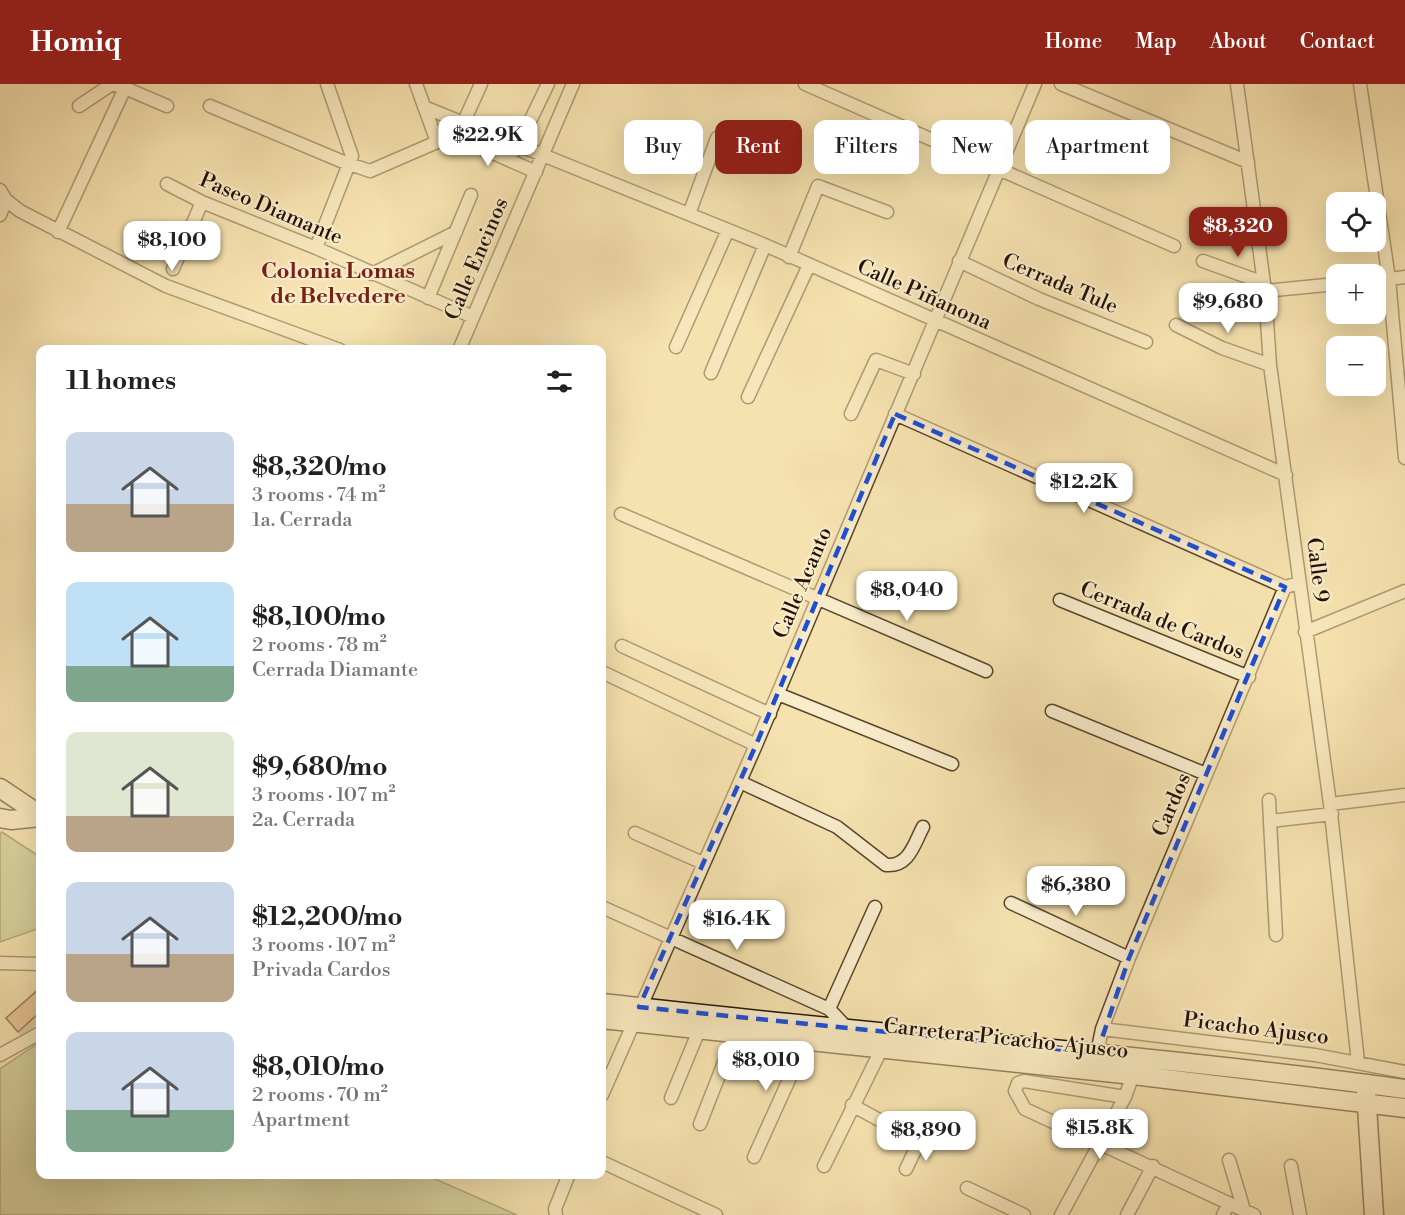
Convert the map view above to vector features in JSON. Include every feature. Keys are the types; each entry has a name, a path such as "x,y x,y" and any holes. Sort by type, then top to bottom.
{"main road":[{"path":"0,788 36,813"},
{"path":"0,818 11,820 36,817"},
{"name":"Carretera Picacho-Ajusco","path":"610,1004 635,1015 700,1029 1133,1075 1405,1108"},
{"name":"Carretera Picacho-Ajusco","path":"606,1019 635,1015 849,1030 1097,1053 1405,1089"},
{"path":"1366,1084 1365,1103 1374,1215"}],"street":[{"path":"79,106 112,84 167,106"},
{"path":"316,248 352,156 327,84"},
{"path":"457,137 481,84"},
{"path":"511,161 548,84"},
{"name":"Calle Encinos","path":"461,345 536,172 541,153 573,84"},
{"path":"806,84 931,138"},
{"name":"Calle Acanto","path":"1013,135 1035,84"},
{"path":"1061,84 1248,162"},
{"name":"Calle 9","path":"1237,84 1264,287 1270,366 1331,809 1358,1062"},
{"path":"1360,84 1389,279 1405,458"},
{"path":"418,87 437,142"},
{"path":"58,232 125,88"},
{"path":"210,106 370,171 437,142 457,137 536,172"},
{"name":"Calle Piñanona","path":"424,107 464,121 765,245 933,321 1286,474"},
{"path":"689,214 715,143"},
{"name":"Calle Acanto","path":"606,1085 635,1015 770,714 996,174"},
{"path":"1012,174 1174,246"},
{"name":"Paseo Diamante","path":"167,183 202,202 316,248 473,317"},
{"path":"789,256 818,186 887,212"},
{"path":"3,195 20,211 58,232 166,285 327,345"},
{"path":"0,215 3,195"},
{"path":"428,298 471,195"},
{"path":"172,269 202,202"},
{"path":"676,347 728,230"},
{"path":"372,274 456,232"},
{"path":"711,373 765,245"},
{"name":"Cerrada Tule","path":"958,261 1039,299 1146,342"},
{"path":"1203,261 1264,287 1326,284"},
{"path":"748,397 809,265"},
{"path":"1386,279 1405,277"},
{"path":"1176,325 1222,348 1270,366"},
{"path":"851,414 876,360 914,374"},
{"path":"895,414 1285,587 1299,583"},
{"path":"621,514 817,601 986,671"},
{"name":"Cardos","path":"1097,1053 1102,1029 1129,958 1285,587"},
{"path":"1305,633 1405,591"},
{"name":"Cerrada de Cardos","path":"1060,600 1249,677"},
{"path":"622,645 770,714"},
{"path":"606,674 756,745"},
{"path":"778,694 952,764"},
{"path":"1052,711 1206,774"},
{"path":"740,782 837,827 886,865 895,866 907,858 923,827"},
{"path":"1270,822 1405,795"},
{"path":"1269,801 1276,935"},
{"path":"635,833 703,864"},
{"path":"1011,903 1129,958"},
{"path":"829,1010 875,907"},
{"path":"606,909 829,1010 849,1030"},
{"path":"0,963 36,964"},
{"path":"671,1098 700,1029"},
{"name":"Picacho Ajusco","path":"1102,1029 1358,1062 1405,1072"},
{"path":"700,1124 736,1032"},
{"path":"0,1055 36,1036"},
{"path":"754,1157 807,1040"},
{"path":"824,1166 882,1048"},
{"path":"1061,1215 1101,1144 1125,1097 1133,1075"},
{"path":"1125,1097 1024,1081 1018,1083 1015,1090 1025,1109 1249,1212"},
{"path":"852,1105 919,1142 906,1169"},
{"path":"1229,1160 1249,1212"},
{"path":"606,1164 716,1215"},
{"path":"1127,1215 1153,1166"},
{"path":"1291,1166 1300,1215"},
{"path":"555,1212 567,1179"},
{"path":"967,1188 1023,1215"},
{"path":"1223,1215 1229,1203"}],"highlighted area":[{"path":"895,414 1285,587 1129,958 1097,1053 639,1007 756,745"}],"green space":[{"path":"2,832 36,854 36,929 0,942 0,834"},
{"path":"36,1045 36,1179 435,1179 517,1215 0,1215 0,1069"}],"building":[{"path":"36,992 36,1016 18,1032 6,1018"}],"district":[{"name":"Colonia Lomas de Belvedere","path":"338,284"}]}
